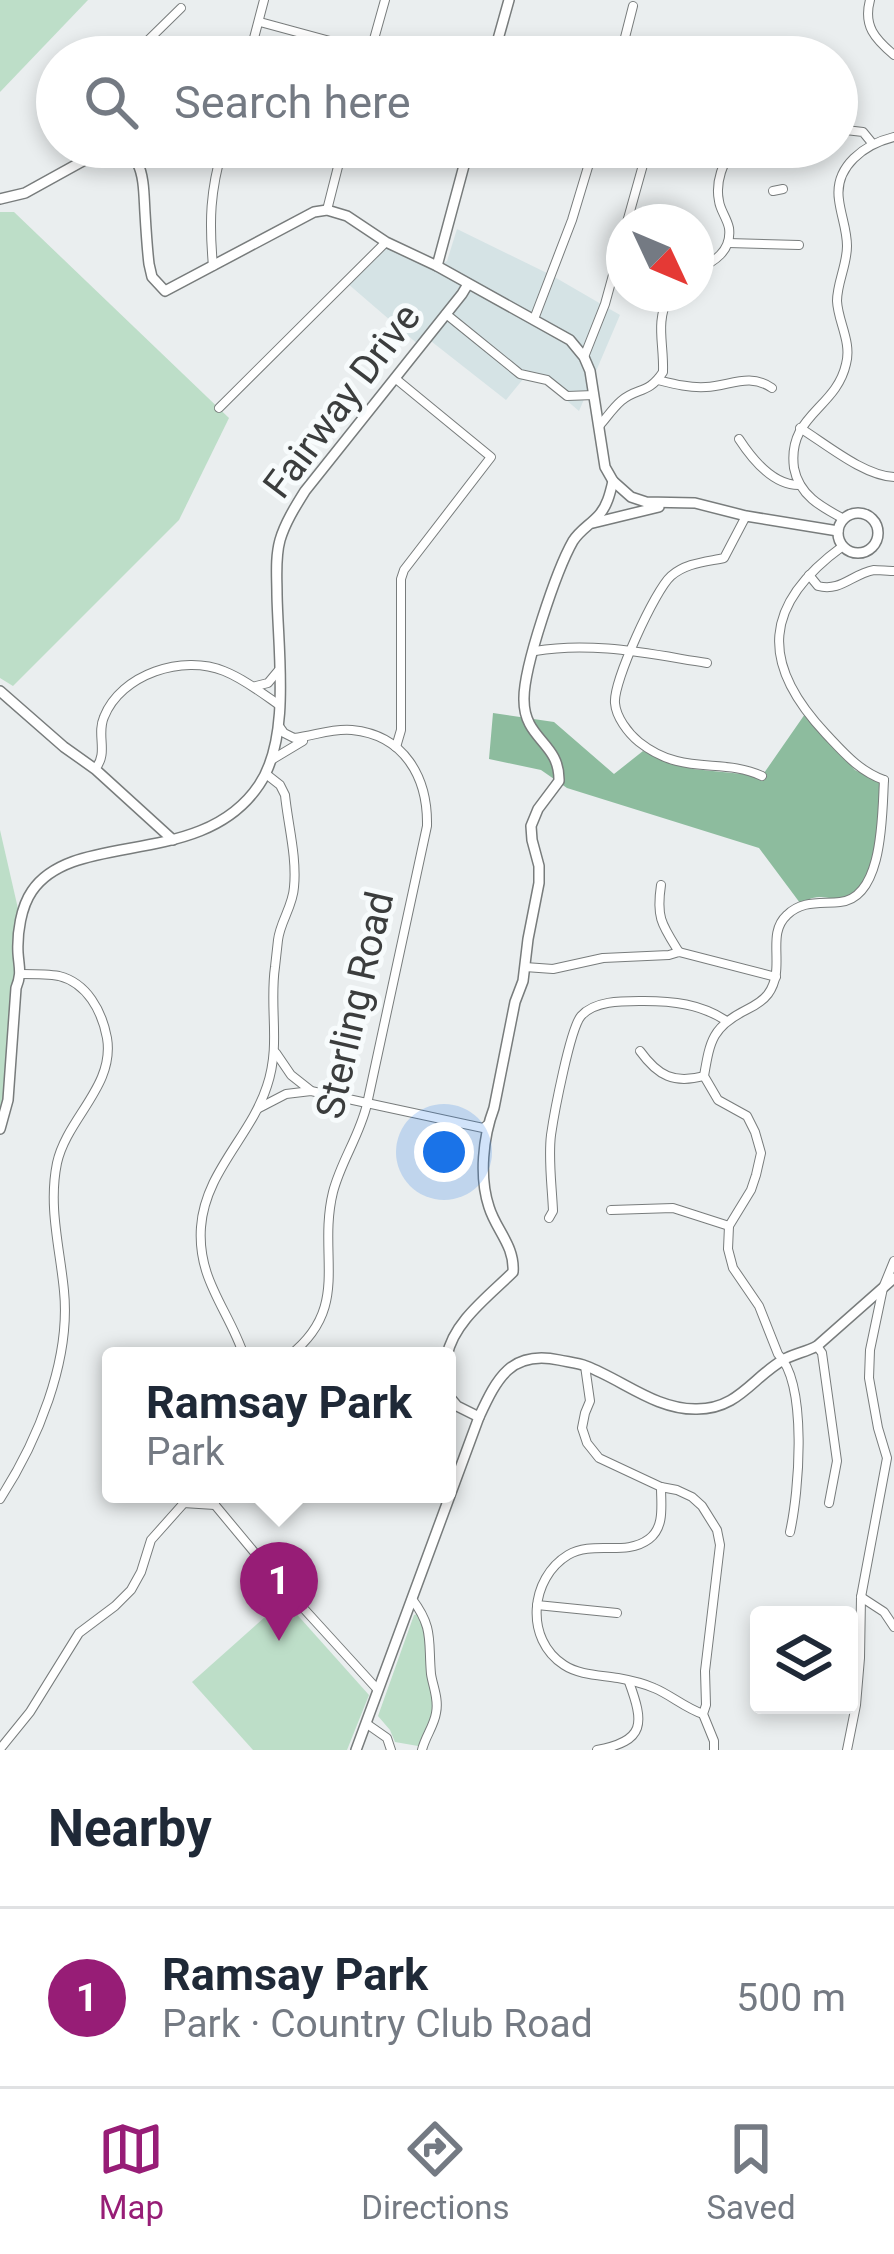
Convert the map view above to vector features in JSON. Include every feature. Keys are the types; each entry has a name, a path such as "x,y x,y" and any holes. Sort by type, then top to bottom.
{"street":[{"path":"256,36 264,0"},
{"path":"375,36 385,0"},
{"path":"499,36 509,0"},
{"path":"870,0 868,24 874,38 894,55"},
{"path":"625,36 633,6"},
{"path":"152,36 181,8"},
{"path":"260,22 308,36"},
{"path":"858,131 872,142"},
{"path":"858,154 872,142 894,137"},
{"path":"0,199 25,193 69,168"},
{"path":"140,168 148,264 152,278 165,291 327,210 364,225 386,242 562,333 584,357 595,395 604,467 613,482 631,496 646,502 695,503 838,531"},
{"path":"213,266 209,219 217,168"},
{"path":"327,210 338,168"},
{"path":"437,266 463,168"},
{"path":"534,319 588,168"},
{"path":"633,204 642,168"},
{"path":"714,260 728,243 728,223 719,205 724,168"},
{"path":"844,519 818,506 800,485 794,445 800,428 842,380 849,353 837,296 847,248 838,196 846,168"},
{"path":"219,408 386,242"},
{"path":"728,243 799,245"},
{"name":"Fairway Drive","path":"266,774 279,726 276,560 285,526 304,491 467,284"},
{"path":"584,357 606,300"},
{"path":"600,425 620,402 658,380 664,362 658,332 661,312"},
{"path":"446,314 520,374 547,380 567,396 595,395"},
{"path":"279,726 294,738 350,729 396,747 401,730 401,579 491,457 396,379"},
{"path":"658,380 688,388 750,379 772,388"},
{"path":"800,428 873,473 894,477"},
{"path":"739,439 772,476 786,486 800,485"},
{"path":"448,1347 463,1323 513,1272 511,1251 489,1209 483,1179 488,1124 539,884 531,826 559,781 556,757 528,726 525,680 569,549 607,503 613,482"},
{"path":"590,524 676,502"},
{"path":"866,514 876,523 874,545 863,553 843,546 838,531 844,519 866,514"},
{"path":"746,516 724,558 691,564 664,584 652,602 614,699 620,719 635,740 665,759 762,776"},
{"path":"878,534 894,532"},
{"path":"790,1532 800,1477 800,1440 790,1372 759,1306 733,1268 728,1249 729,1226 751,1190 760,1153 747,1116 718,1100 704,1076 710,1041 725,1020 768,996 779,963 775,945 779,924 786,915 817,901 849,900 866,887 874,869 889,777 857,766 832,740 797,698 783,672 778,649 783,616 797,585 843,546"},
{"path":"808,575 818,586 834,589 875,570 894,571"},
{"path":"535,651 585,646 707,663"},
{"path":"95,769 103,754 101,722 107,709 150,673 194,665 226,671 279,706"},
{"path":"251,686 268,683 278,671"},
{"path":"0,691 173,840"},
{"path":"273,759 315,735"},
{"name":"Sterling Road","path":"301,1347 320,1324 326,1307 327,1229 333,1192 367,1104 427,826 423,784 396,747"},
{"path":"0,1129 8,1100 16,988 22,974 18,954 22,914 31,892 44,877 71,862 210,829 243,805 266,774 285,795 295,886 278,938 275,1052 259,1108 218,1172 200,1231 214,1297 241,1347"},
{"path":"661,885 657,910 661,925 679,952"},
{"path":"525,967 553,969 603,958 679,952 776,977"},
{"path":"0,1499 39,1427 59,1359 65,1295 53,1212 58,1159 71,1126 104,1077 109,1054 101,1015 80,986 61,976 22,974"},
{"path":"549,1219 553,1210 550,1136 579,1018 602,1004 638,1001 706,1009 725,1020"},
{"path":"275,1052 291,1075 311,1091"},
{"path":"640,1052 660,1074 675,1080 704,1076"},
{"path":"259,1108 286,1094 311,1091 483,1128 488,1124"},
{"path":"611,1210 674,1208 729,1226"},
{"path":"847,1750 860,1658 860,1597 891,1461 878,1428 869,1378 883,1288 894,1261"},
{"path":"456,1478 493,1387 519,1361 540,1357 585,1366 671,1407 701,1410 726,1404 784,1359 817,1346 894,1278"},
{"path":"817,1346 822,1353 837,1461 830,1504"},
{"path":"585,1366 590,1401 583,1428 599,1459 677,1490 702,1506 716,1530 720,1545 703,1714 714,1750"},
{"path":"456,1405 478,1417"},
{"path":"661,1487 661,1519 648,1540 632,1548 595,1546 572,1552 546,1575 537,1605 540,1634 563,1665 654,1688 703,1714"},
{"path":"0,1749 30,1712 80,1633 131,1590 151,1540 183,1503"},
{"path":"217,1503 274,1576 379,1692"},
{"path":"356,1750 447,1503"},
{"path":"860,1597 884,1612 894,1627"},
{"path":"412,1599 429,1629 437,1697 436,1716 422,1750"},
{"path":"537,1605 617,1613"},
{"path":"597,1750 616,1746 634,1732 640,1714 629,1681"},
{"path":"367,1724 387,1738 391,1750"}],"shaded area":[{"path":"457,229 551,275 606,307 606,312 620,315 579,411 544,381 524,378 506,400 427,338 420,346 347,283 386,242 438,266 447,261"}],"green space":[{"path":"0,0 88,0 54,36 36,36 36,54 0,92"},
{"path":"0,212 14,212 229,418 179,520 13,686 0,678"},
{"path":"493,713 554,722 614,774 643,751 693,769 762,776 805,714 855,770 882,783 875,848 866,880 847,898 816,897 800,903 759,848 567,788 541,770 489,759"},
{"path":"0,830 19,913 19,973 0,1122"},
{"path":"284,1600 369,1695 347,1750 253,1750 192,1682"},
{"path":"417,1614 426,1624 435,1707 418,1746 395,1742 378,1716"}],"place":[{"name":"Ramsay Park","path":"279,1641"}]}
